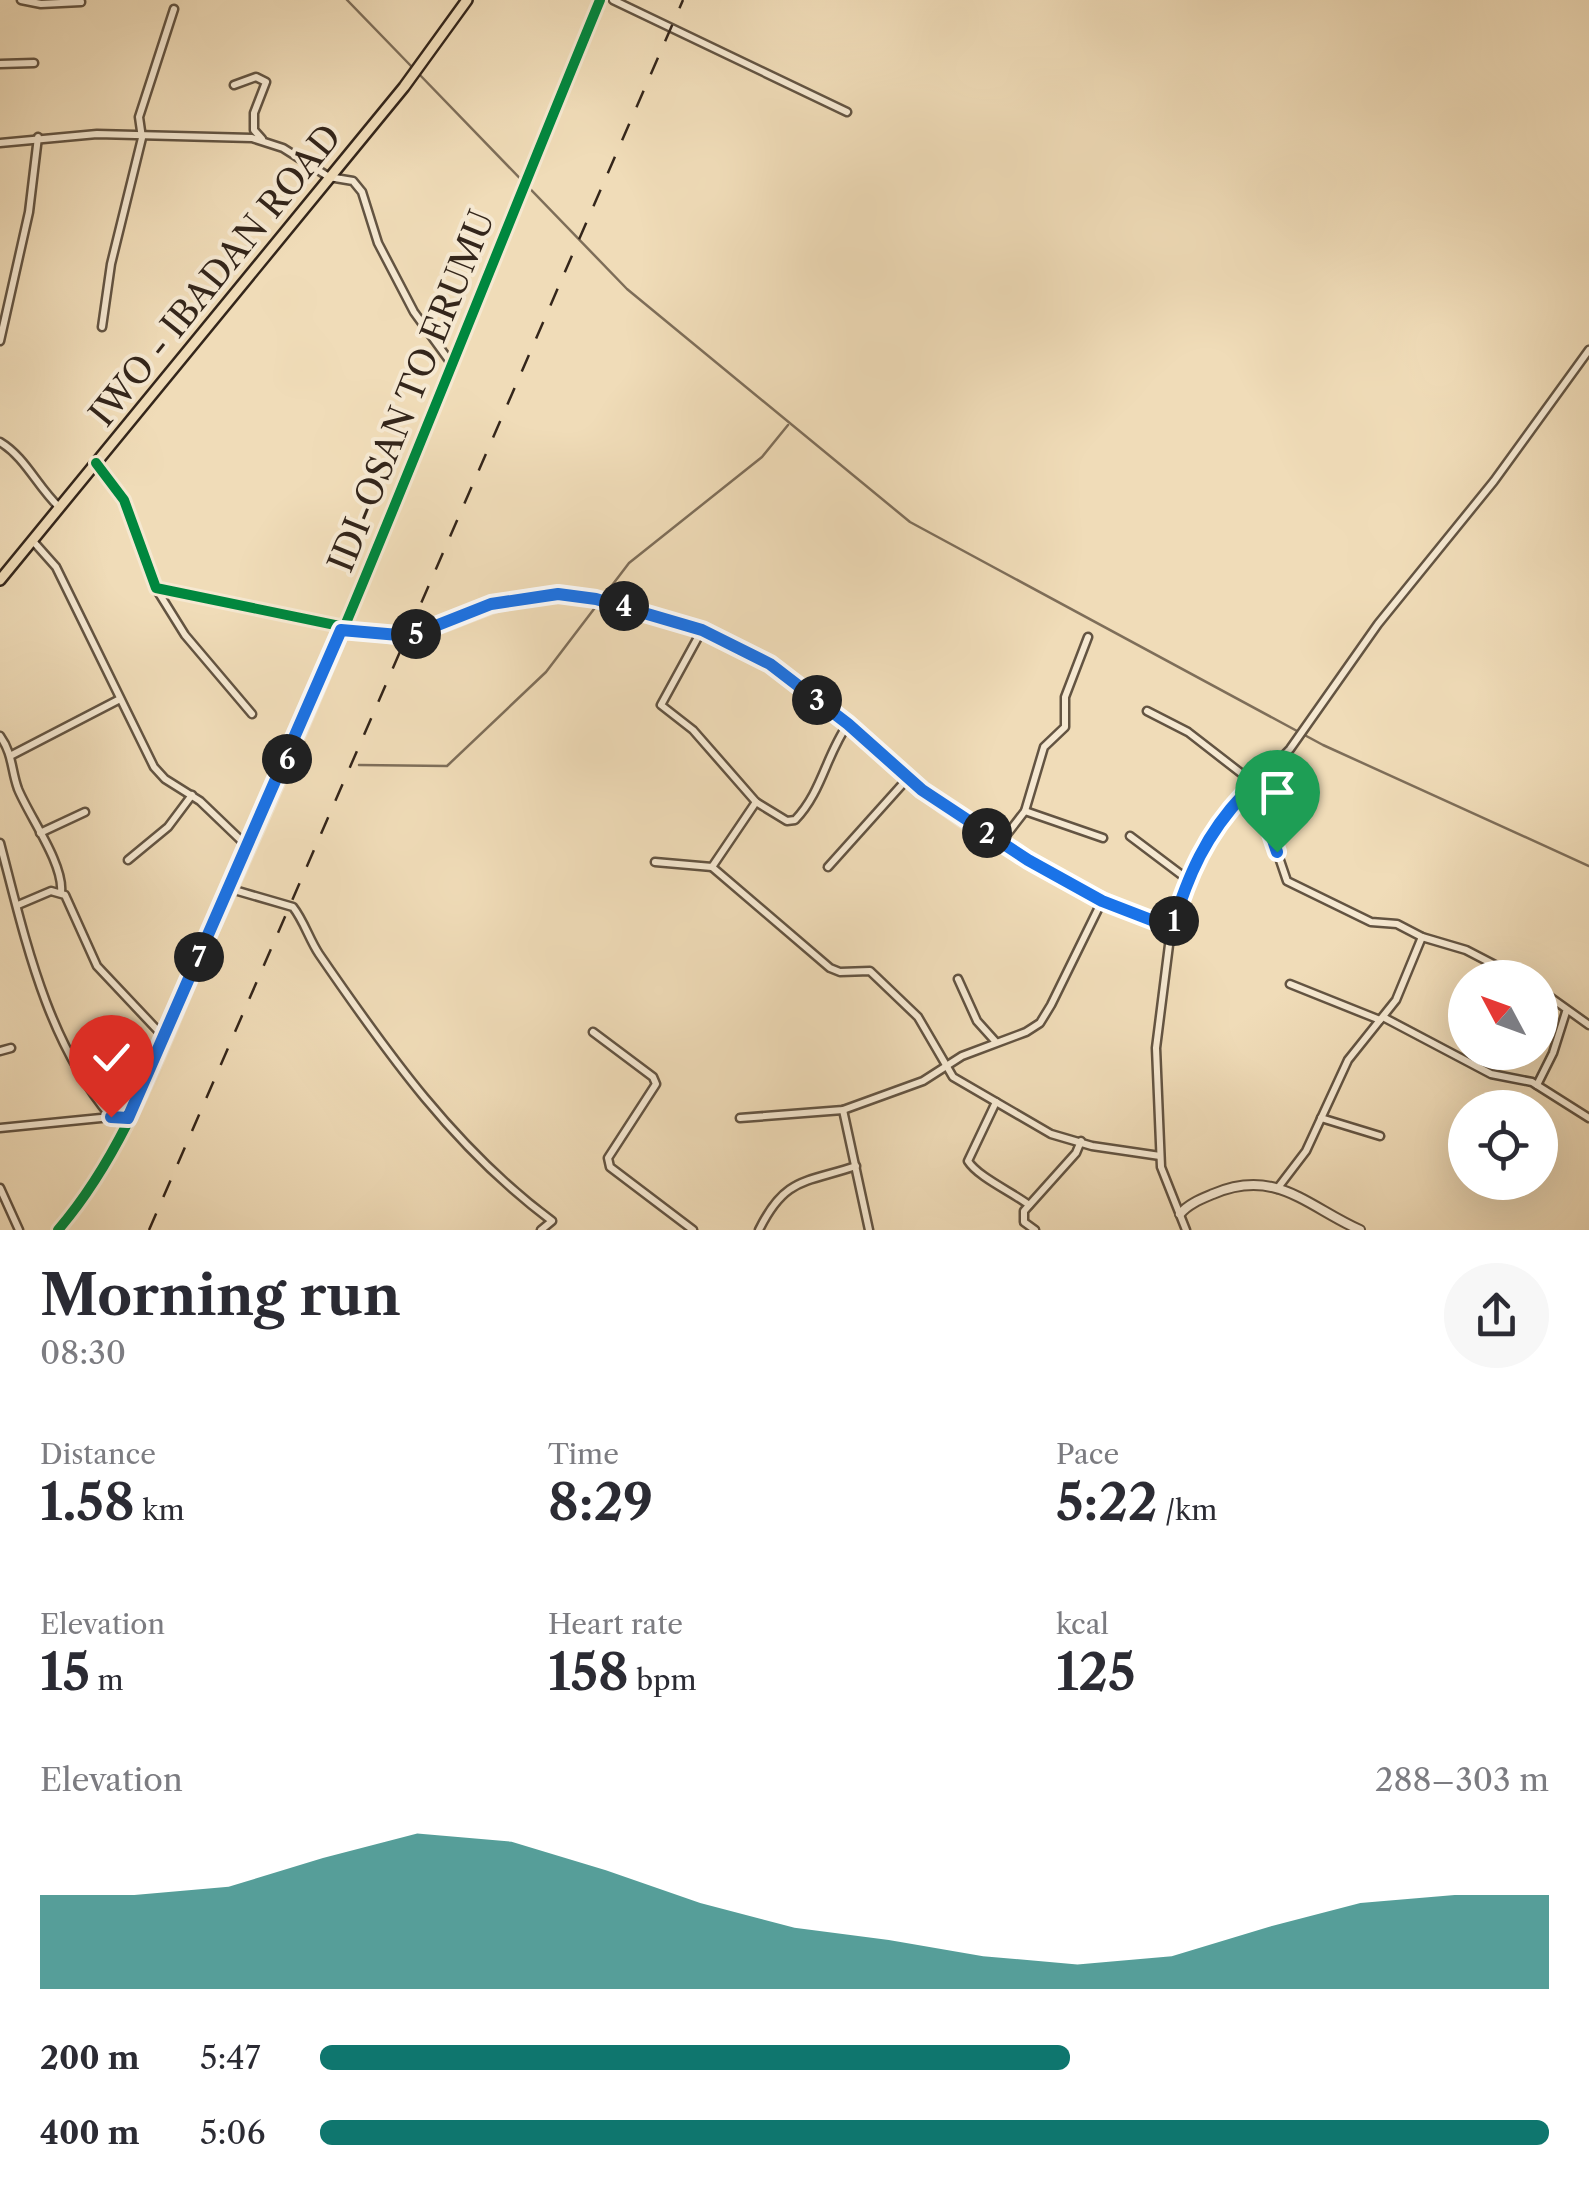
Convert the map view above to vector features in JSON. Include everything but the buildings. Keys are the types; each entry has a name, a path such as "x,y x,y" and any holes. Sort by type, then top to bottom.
{"main road":[{"name":"IWO - IBADAN ROAD","path":"0,580 404,87 467,0"}],"street":[{"path":"22,0 40,4 81,2"},
{"name":"IDI-OSAN TO ERUMU","path":"58,1230 106,1168 249,848 386,530 600,0"},
{"path":"613,0 847,112"},
{"path":"102,328 111,264 142,138 139,117 174,9"},
{"path":"0,64 34,64"},
{"path":"234,85 256,77 266,82 254,113 254,130 263,140 329,177 347,179 360,188 378,243 414,312 451,362"},
{"path":"0,143 38,137 263,140"},
{"path":"0,341 29,212 38,137"},
{"path":"1186,1230 1166,1188 1160,1156 1156,1048 1172,928 1186,880 1209,834 1287,752 1589,350"},
{"path":"0,442 17,452 42,491 59,507"},
{"path":"96,463 124,500 156,588 186,636 252,714"},
{"path":"32,540 56,567 154,767 164,779 192,795 249,848"},
{"path":"156,588 341,630 410,636 491,604 532,596 596,599 702,630 770,664 848,724 908,778 1001,842 1102,901 1172,928"},
{"path":"702,630 662,705 693,730 756,802 788,822 794,820 823,780 848,724"},
{"path":"1001,842 1025,811 1044,746 1064,727 1065,697 1088,637"},
{"path":"12,755 120,699"},
{"path":"1147,711 1188,732 1256,784"},
{"path":"0,736 12,755 18,790 58,871 62,892 96,966 163,1036"},
{"path":"828,867 908,778"},
{"path":"1244,794 1269,828 1287,881 1371,922 1397,924 1485,960"},
{"path":"128,860 168,827 192,795"},
{"path":"712,868 756,802"},
{"path":"1025,811 1103,838"},
{"path":"40,833 85,812"},
{"path":"1130,836 1186,880"},
{"path":"0,843 53,1022 87,1086 111,1117"},
{"path":"655,862 712,868 830,968 840,972 870,971 918,1018 953,1077 1052,1134 1160,1156"},
{"path":"231,888 293,906 319,954 422,1100 506,1188 563,1230"},
{"path":"18,904 51,891 62,892"},
{"path":"740,1118 843,1110 923,1081 946,1066 1040,1022 1102,901"},
{"path":"1278,1188 1306,1151 1348,1060 1406,983 1422,937"},
{"path":"958,980 977,1021 995,1042"},
{"path":"1290,984 1381,1018 1491,1074 1537,1085 1589,1118"},
{"path":"1558,1005 1589,1025"},
{"path":"1537,1085 1554,1053 1566,1012"},
{"path":"592,1032 653,1076 656,1084 608,1158 610,1167 694,1230"},
{"path":"0,1051 10,1048"},
{"path":"996,1102 968,1152 968,1161 978,1174 1005,1186 1030,1205"},
{"path":"843,1110 869,1230"},
{"path":"0,1128 128,1118"},
{"path":"1321,1118 1380,1136"},
{"path":"1035,1230 1022,1217 1076,1153 1080,1141"},
{"path":"759,1230 786,1189 807,1177 820,1178 856,1166"},
{"path":"1180,1214 1200,1200 1235,1186 1278,1188 1319,1204 1360,1230"},
{"path":"0,1188 19,1230"},
{"path":"541,1230 552,1221"}],"waterway":[{"path":"347,0 412,67"},
{"path":"418,73 627,289 910,522 1323,745 1589,866"},
{"path":"359,765 447,766 546,672 629,563 762,457 788,425"}],"railway":[{"path":"149,1230 683,0"}],"cycle path":[{"path":"58,1230 108,1160 147,1082 365,578 600,0"},
{"path":"96,463 124,500 156,588 393,637 434,629 494,606 537,596 594,600 680,624 740,648 789,676 920,789 978,831 1073,885 1172,928"}],"route":[{"path":"111,1117 128,1118 341,630 410,636 491,604 558,594 596,599 702,630 770,664 848,724 922,790 1028,860 1102,901 1172,928 1186,880 1209,834 1244,794 1269,828 1277,852"}]}
